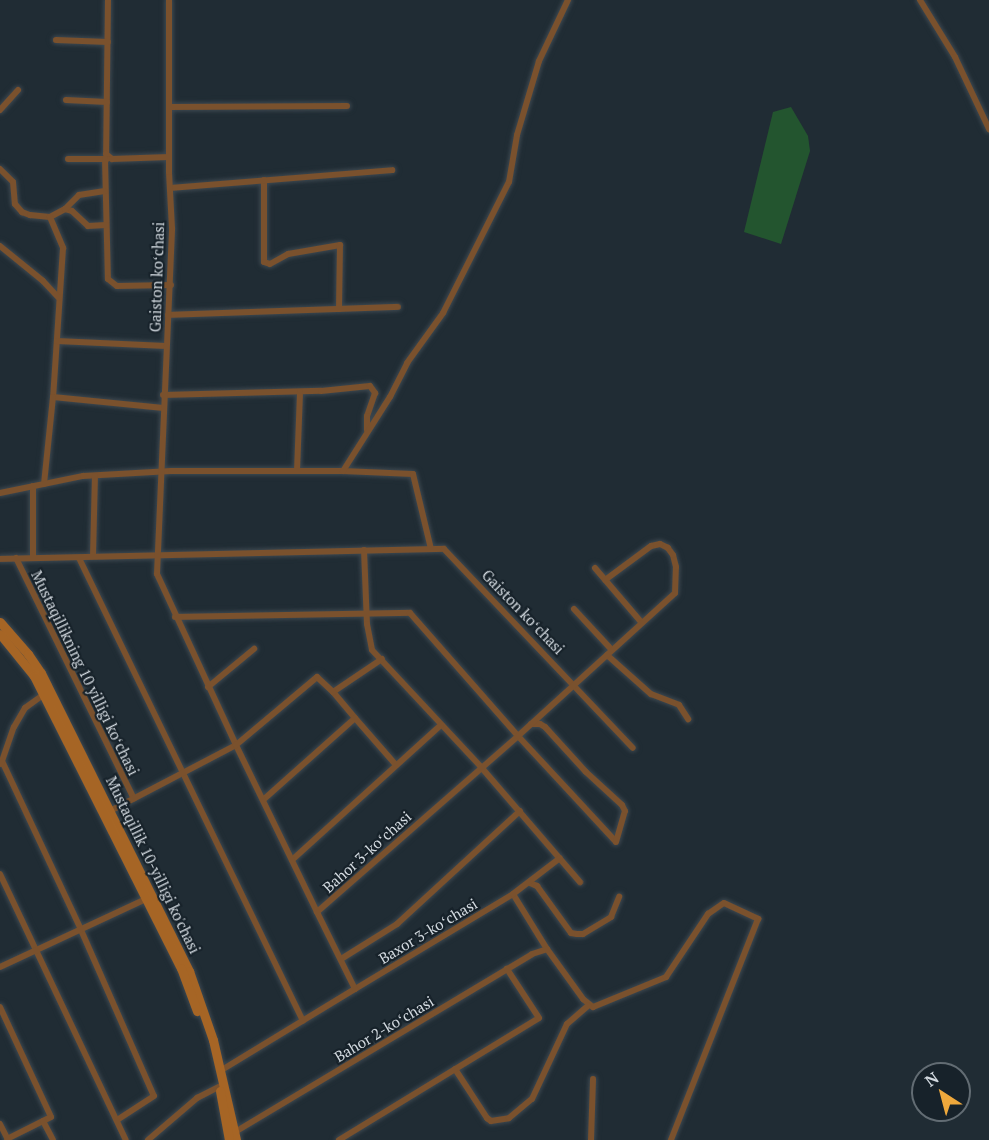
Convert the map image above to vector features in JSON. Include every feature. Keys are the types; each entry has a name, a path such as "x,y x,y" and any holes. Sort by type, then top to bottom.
{"main road":[{"name":"Mustaqillik 10-yilligi ko'chasi","path":"0,622 41,673 189,971 220,1071 233,1137"},
{"name":"Mustaqillik 10-yilligi ko'chasi","path":"0,634 34,675 181,968 206,1038 233,1137"}],"street":[{"path":"108,0 106,154 108,159 105,191 108,279 113,285 171,285"},
{"name":"Gaiston koʻchasi","path":"156,554 162,408 171,285 169,0"},
{"path":"343,471 367,430 390,398 407,363 443,313 509,182 517,135 538,61 568,0"},
{"path":"920,0 955,57 989,129"},
{"path":"56,40 108,42"},
{"path":"0,110 18,90"},
{"path":"66,100 107,102"},
{"path":"169,107 347,106"},
{"path":"68,159 169,157"},
{"path":"0,169 15,187 17,208 30,216 50,217 65,209 79,195 105,191"},
{"path":"170,188 392,170"},
{"path":"264,180 264,262 270,264 288,254 340,245 339,309"},
{"path":"65,209 72,211 88,226 106,225"},
{"path":"44,484 53,397 63,248 50,217"},
{"path":"0,246 43,281 59,298"},
{"path":"168,315 398,307"},
{"path":"57,341 166,346"},
{"path":"164,395 300,392 370,386 375,393 367,416 367,430"},
{"path":"297,471 300,392"},
{"path":"53,397 162,408"},
{"path":"0,493 95,476 159,472 343,471 413,474 431,549"},
{"path":"93,556 95,476"},
{"path":"33,486 33,558"},
{"name":"Bahor 3-koʻchasi","path":"356,989 317,912 518,736 675,593 676,567 668,548 660,544 651,546 605,580"},
{"path":"364,550 366,612 372,650 481,767 580,882"},
{"name":"Gaiston koʻchasi","path":"0,558 364,550 448,551 633,748"},
{"path":"156,554 157,574 175,617 317,912"},
{"name":"Mustaqillikning 10 yilligi koʻchasi","path":"16,558 134,800"},
{"path":"79,558 303,1021"},
{"path":"595,568 642,623"},
{"path":"574,609 610,652 651,694 680,705 688,719"},
{"path":"175,617 410,613 518,736 616,842 625,811 622,805 586,772 545,727 540,723 531,724"},
{"path":"208,687 254,649"},
{"path":"333,692 382,659"},
{"path":"110,811 236,745 317,677 333,692 396,765"},
{"path":"43,695 25,708 14,728 1,764 81,930 154,1096 117,1120"},
{"path":"262,800 355,718"},
{"path":"292,860 441,725"},
{"path":"0,741 7,748"},
{"path":"341,959 397,924 519,811"},
{"name":"Baxor 3-koʻchasi","path":"356,989 513,894 560,858"},
{"path":"0,874 38,950 126,1140"},
{"path":"530,883 537,886 571,933 577,934 583,934 611,917 619,897"},
{"path":"513,894 547,949 588,1006"},
{"path":"0,967 146,899"},
{"path":"455,1068 487,1118 491,1121 509,1118 532,1100 567,1024 588,1006 593,1007 666,977 708,914 724,903 758,919 671,1140"},
{"name":"Bahor 2-koʻchasi","path":"233,1137 507,969 547,949"},
{"path":"339,1140 539,1018 507,969"},
{"path":"220,1071 356,989"},
{"path":"0,1007 51,1117 7,1139 0,1125"},
{"path":"591,1140 593,1079"},
{"path":"150,1139 197,1098 219,1087"},
{"path":"43,1121 53,1140"}],"green space":[{"path":"791,107 808,136 810,151 781,244 744,232 773,112"}]}
